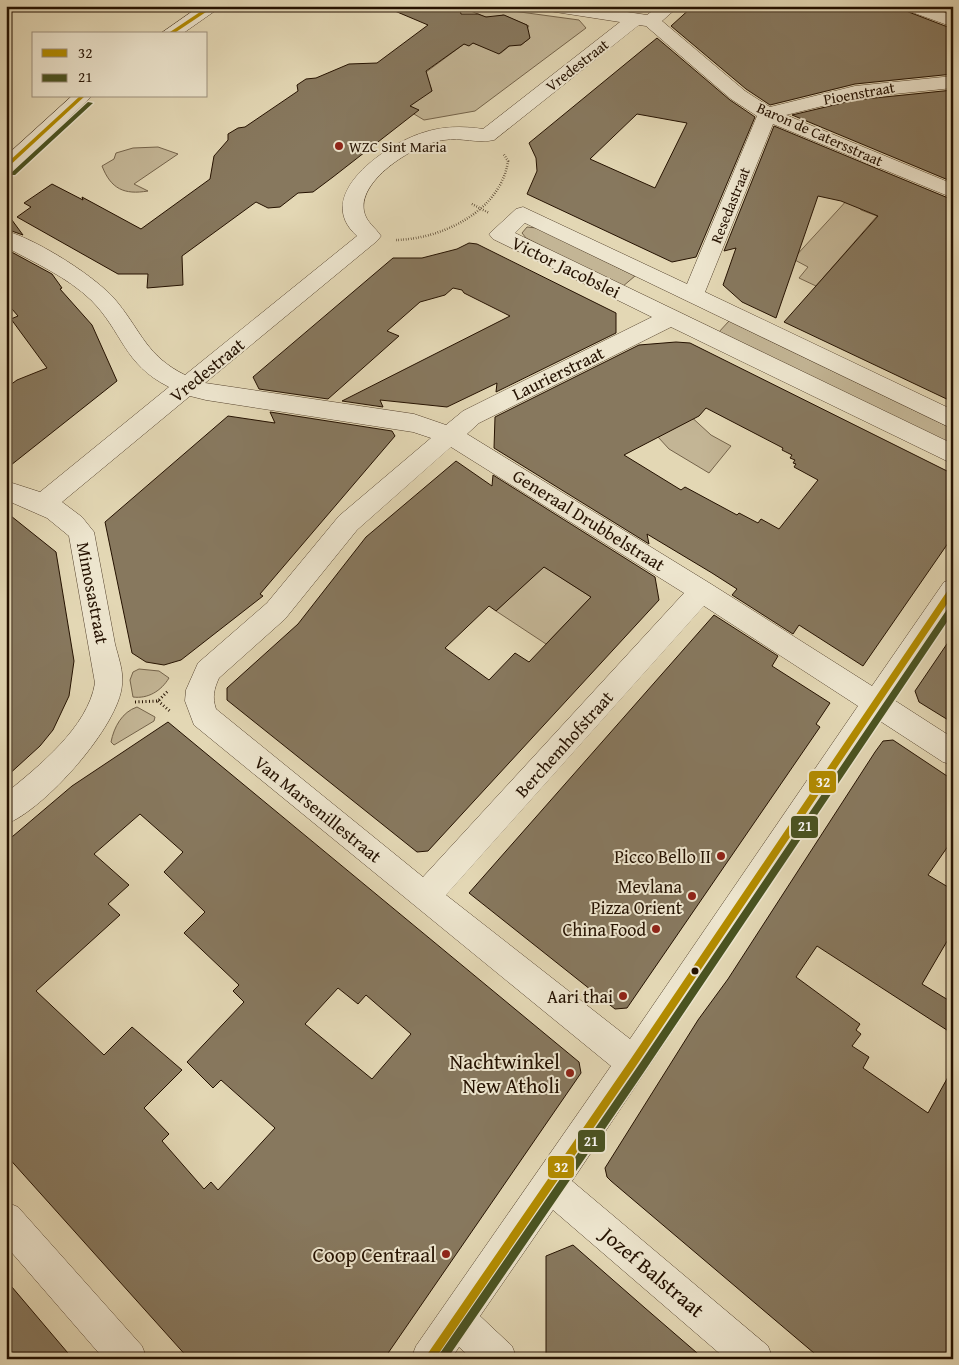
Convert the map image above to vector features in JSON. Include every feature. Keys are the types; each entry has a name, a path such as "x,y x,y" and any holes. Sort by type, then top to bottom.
{"street":[{"path":"172,32 213,6"},
{"path":"549,6 643,20"},
{"name":"Vredestraat","path":"487,136 643,20 670,6"},
{"path":"912,6 953,22"},
{"name":"Baron de Catersstraat","path":"643,20 738,95 766,114 953,192"},
{"name":"Pioenstraat","path":"766,114 855,92 953,82"},
{"path":"6,167 81,98"},
{"name":"Resedastraat","path":"693,296 766,114"},
{"path":"370,236 358,225 353,210 356,191 368,174 395,153 429,137 452,132 487,136"},
{"name":"Victor Jacobslei","path":"953,420 523,214 500,234 953,455"},
{"name":"Vredestraat","path":"44,504 370,236"},
{"name":"Generaal Drubbelstraat","path":"6,238 90,288 108,304 138,351 151,366 186,387 232,397 414,423 450,435 702,591 953,752"},
{"name":"Laurierstraat","path":"208,671 276,611 348,523 470,417 670,318"},
{"name":"Mimosastraat","path":"6,490 44,504 76,525 81,532 108,672 108,691 104,700 90,728 71,754 6,811"},
{"path":"429,1359 633,1064 953,589"},
{"name":"Berchemhofstraat","path":"425,897 702,591"},
{"name":"Van Marsenillestraat","path":"208,671 200,690 199,701 204,716 633,1064"},
{"name":"Jozef Balstraat","path":"550,1185 755,1359"},
{"path":"6,1219 129,1359"},
{"path":"457,1319 499,1359"}],"path":[{"path":"370,236 406,240 428,235 450,228 481,208 495,194 505,179 508,161 497,144 487,136"},
{"path":"104,700 158,701 183,675 208,671"}],"shaded area":[{"path":"459,6 476,6 579,20 586,28 475,111 424,120 414,114 415,109 409,105 420,96 432,91 430,85 414,81 464,44 473,43 501,53 513,43 521,45 530,38 523,34 529,26 503,15 495,18 485,17"},
{"path":"158,147 178,154 134,184 148,191 132,192 119,189 110,180 102,166 114,159 116,153 133,148"},
{"path":"849,198 861,210 877,216 816,286 799,278 808,267 793,259"},
{"path":"527,227 537,228 635,276 622,287 526,238 522,233"},
{"path":"729,321 953,429 953,437 948,444 718,333"},
{"path":"687,413 711,435 731,446 709,473 669,449 658,437"},
{"path":"546,557 545,567 591,597 546,644 496,611 538,572"},
{"path":"139,669 159,671 169,678 154,693 144,697 133,697 130,680 133,672"},
{"path":"137,707 155,717 154,721 114,745 111,742 114,731 123,716"}],"building":[{"name":"WZC Sint Maria","path":"383,6 459,6 461,14 478,14 486,17 504,15 527,25 530,38 521,45 509,46 499,54 473,43 469,46 464,44 426,71 432,91 410,106 419,110 313,192 298,193 280,207 268,208 256,202 182,256 183,285 147,288 148,274 118,274 17,217 31,207 24,203 52,184 83,200 82,197 141,229 210,179 214,156 228,140 228,134 238,128 245,127 298,91 297,85 306,79 316,78 349,64 377,63 428,25"},
{"path":"693,6 893,6 953,29 953,74 855,84 770,105 746,89 671,26"},
{"path":"657,38 730,100 755,117 696,257 672,262 527,194 537,171 536,158 529,143","holes":["637,114 687,123 655,188 590,159"]},
{"path":"953,90 953,128 949,132 953,139 953,182 792,115 855,100"},
{"path":"774,126 953,200 953,402 784,322 878,216 841,201 818,196 776,318 742,302 723,285 736,248 724,251"},
{"path":"6,212 23,235 6,229"},
{"path":"469,243 477,244 616,313 616,333 496,392 497,383 447,407 380,400 383,407 342,401 510,316 464,293 462,290 453,288 445,295 420,302 387,331 399,336 328,399 259,389 253,377 393,258 422,258 457,249"},
{"path":"6,249 52,274 62,288 60,289 92,325 117,381 6,469 6,388 17,380 47,368 11,319 18,316 6,302"},
{"path":"676,342 690,343 953,474 953,536 863,666 799,625 793,634 732,595 737,589 712,573 647,534 649,544 494,448 495,417 639,345","holes":["706,408 783,448 782,450 792,455 790,458 795,460 793,463 796,464 794,467 818,480 779,529 761,519 758,523 739,513 737,515 685,487 681,490 624,455 699,416"]},
{"path":"270,412 392,431 395,436 260,594 263,596 181,660 164,665 146,662 132,653 105,522 228,416 275,423"},
{"path":"456,461 492,486 493,475 655,577 659,600 428,851 417,852 227,700 227,688 298,624 366,537","holes":["544,567 591,597 529,662 515,653 489,680 445,648 489,606 496,611"]},
{"path":"6,512 56,552 74,661 69,696 53,730 40,746 6,777"},
{"path":"714,615 778,656 772,666 830,703 816,724 820,727 627,1008 615,1009 469,893"},
{"path":"953,635 953,723 919,702 915,691"},
{"path":"168,722 579,1062 581,1073 384,1359 189,1359 6,1155 6,842 72,786","holes":["140,814 183,852 164,872 205,912 184,933 239,985 233,991 244,1002 187,1062 213,1088 221,1080 275,1128 218,1190 211,1182 204,1189 162,1141 169,1134 144,1108 182,1070 132,1027 104,1055 36,991 120,915 108,904 129,885 94,854","338,988 358,1004 366,995 411,1034 372,1079 305,1024"]},
{"path":"893,740 953,780 953,839 928,875 953,890 953,931 922,984 953,1003 953,1034 817,946 796,977 860,1024 856,1030 861,1034 852,1046 869,1057 863,1068 928,1113 953,1068 953,1359 821,1359 611,1181 607,1177 605,1168 698,1020 728,979 875,752 883,741"},
{"path":"573,1245 704,1359 546,1359 546,1256"},
{"path":"6,1280 73,1359 6,1359"}],"transit line":[{"name":"32","path":"172,32 213,6"},
{"name":"32","path":"6,167 81,98"},
{"name":"21","path":"13,174 90,103"},
{"name":"32","path":"429,1359 633,1063 953,589"},
{"name":"21","path":"441,1359 641,1069 953,607"}],"place":[{"name":"WZC Sint Maria","path":"339,146"},
{"name":"Picco Bello II","path":"721,856"},
{"name":"Mevlana Pizza Orient","path":"692,896"},
{"name":"China Food","path":"656,929"},
{"name":"Aari thai","path":"623,996"},
{"name":"Nachtwinkel New Atholi","path":"570,1073"},
{"name":"Coop Centraal","path":"446,1254"}]}
